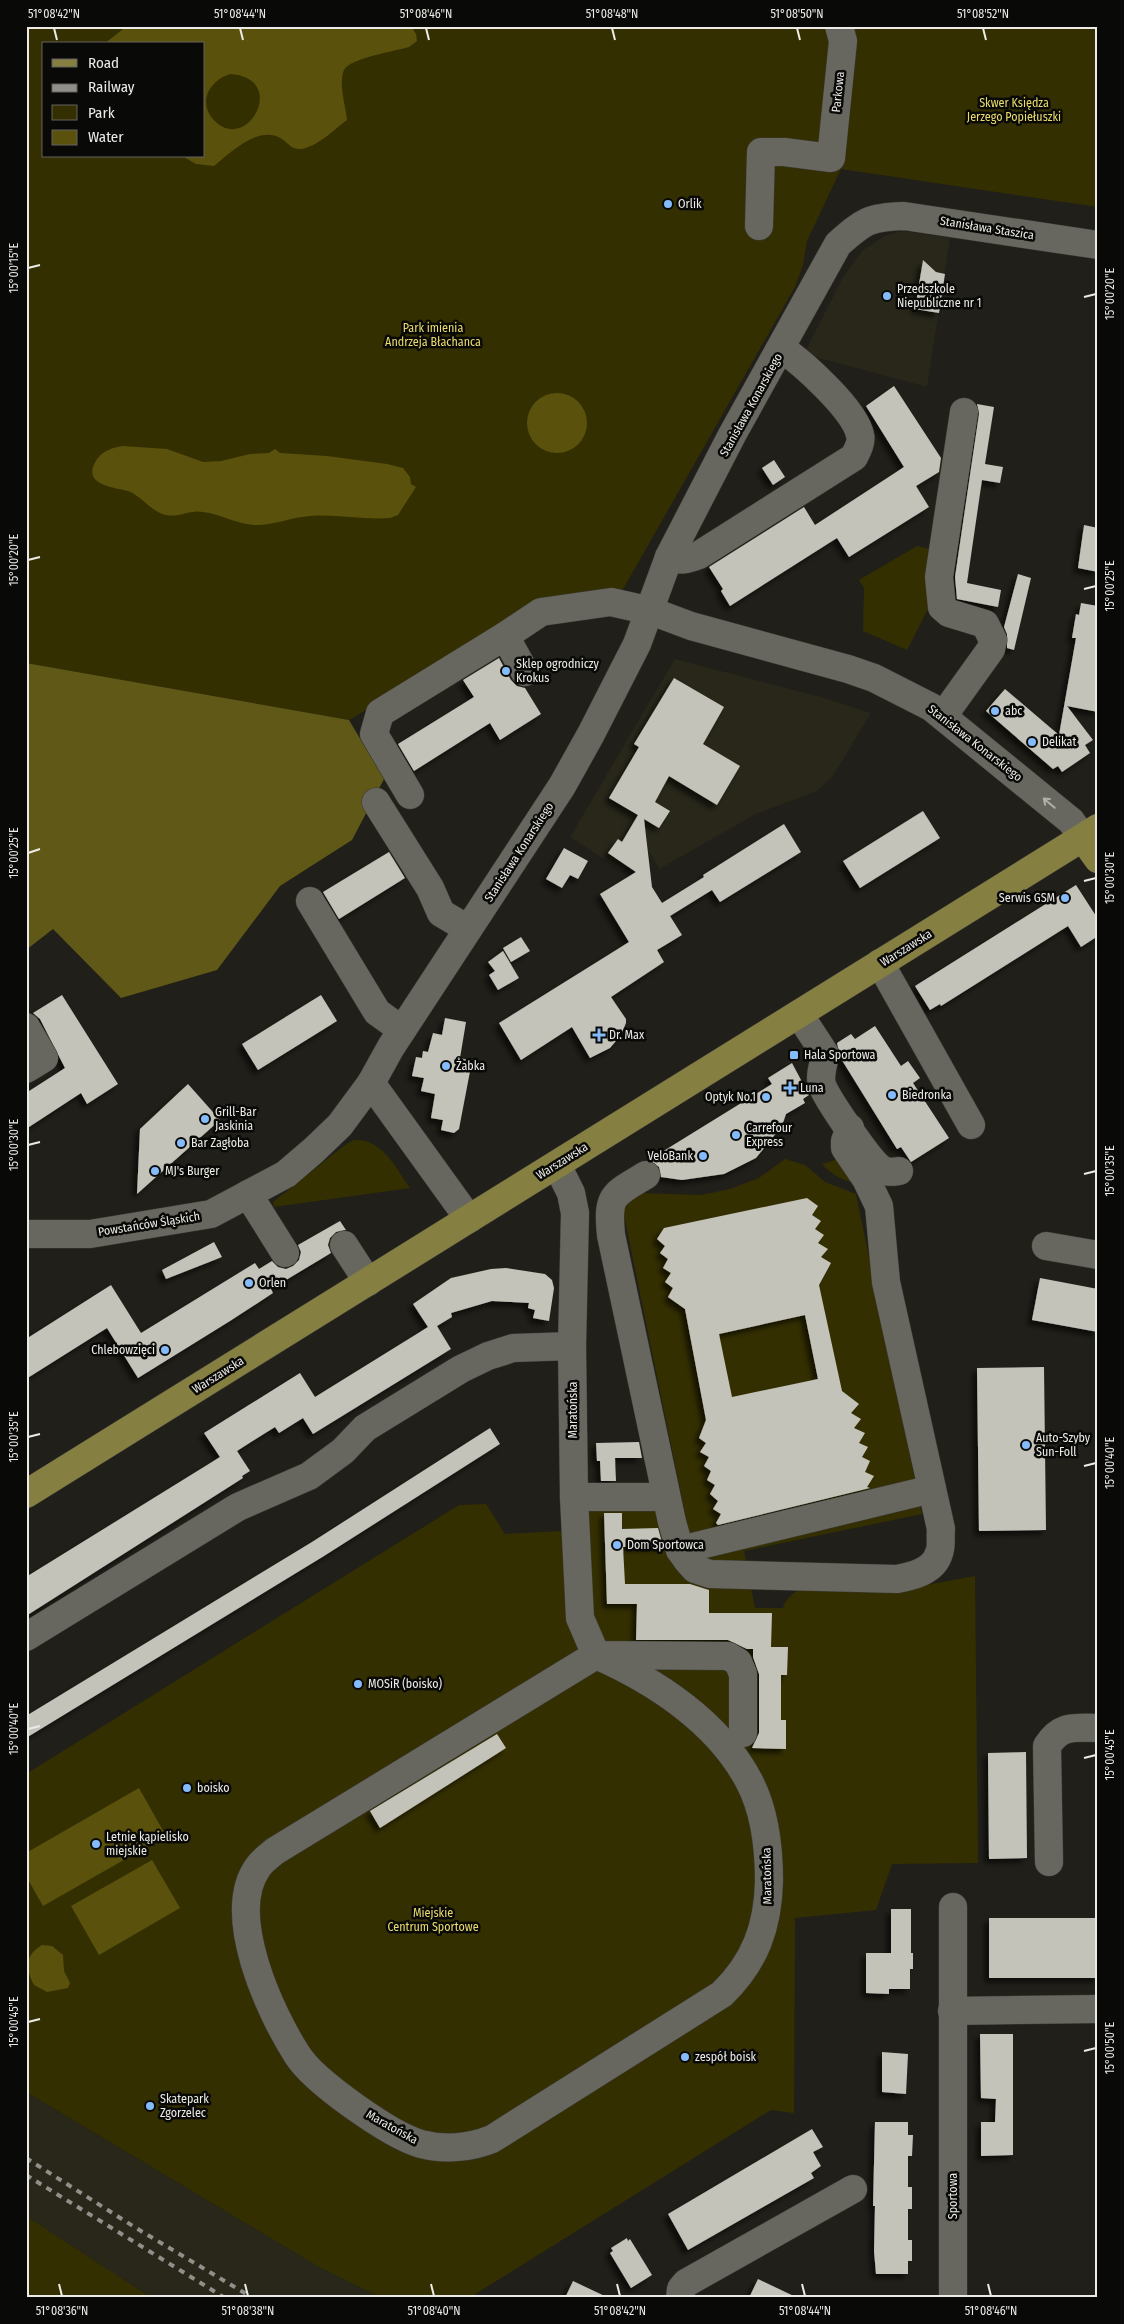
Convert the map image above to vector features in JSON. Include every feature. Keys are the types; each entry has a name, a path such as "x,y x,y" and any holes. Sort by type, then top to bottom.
{"main road":[{"name":"Warszawska","path":"26,1494 880,964 1093,842"}],"street":[{"name":"Parkowa","path":"758,226 761,152 784,152 831,158 843,41 839,26"},
{"name":"Stanisława Staszica","path":"876,217 904,216 1098,245"},
{"name":"Stanisława Konarskiego","path":"371,1083 402,1030 562,786 630,659 651,611 669,557 732,435 782,349 838,244 860,225 876,217"},
{"path":"669,557 677,560 686,560 699,555 854,457 858,450 860,434 847,410 800,362 782,349"},
{"path":"943,716 992,649 993,640 985,624 949,613 942,607 940,602 939,576 964,412"},
{"path":"410,795 374,734 380,713 541,612 611,602 651,611"},
{"name":"Stanisława Konarskiego","path":"651,611 691,626 848,669 874,678 931,707 1071,821 1093,842"},
{"path":"505,636 525,672"},
{"path":"376,802 430,888 441,913 468,930"},
{"path":"310,901 377,1012 402,1030"},
{"path":"880,964 971,1125"},
{"path":"799,1014 825,1054 821,1076 822,1085 872,1160 882,1170 899,1171"},
{"path":"26,1027 44,1058 26,1069"},
{"path":"371,1083 469,1218"},
{"name":"Powstańców Śląskich","path":"26,1234 90,1234 211,1214 286,1174 340,1125 371,1083"},
{"path":"646,1175 618,1192 612,1198 609,1212 611,1235 666,1497 680,1550 695,1569 710,1574 897,1579 912,1576 931,1566 940,1553 941,1529 886,1282 879,1206 866,1179 845,1148 845,1141 850,1128"},
{"name":"Maratońska","path":"556,1165 571,1193 575,1213 572,1346 574,1497 580,1618 596,1655 629,1670 660,1688 695,1715 732,1755 750,1782 763,1820 767,1846 768,1907 760,1936 749,1963 737,1980 722,1994 492,2139 476,2146 461,2148 421,2144 399,2134 348,2100 316,2076 298,2056 256,1969 248,1937 245,1906 249,1887 258,1867 275,1851 298,1835 596,1655"},
{"path":"248,1194 285,1253"},
{"path":"344,1245 368,1282"},
{"path":"1046,1246 1098,1256"},
{"path":"26,1637 238,1507 309,1476 343,1451 365,1428 460,1369 488,1356 513,1348 572,1346"},
{"path":"680,1550 932,1489"},
{"path":"574,1497 666,1497"},
{"path":"596,1655 728,1656 738,1662 744,1674 743,1733"},
{"path":"1049,1862 1047,1746 1054,1735 1061,1730 1098,1728"},
{"name":"Sportowa","path":"953,1906 953,2298"},
{"path":"952,2012 1098,2009"},
{"path":"678,2295 686,2283 853,2189"}],"shaded area":[{"name":"Przedszkole Niepubliczne nr 1","path":"903,231 950,238 927,387 804,354 842,279 862,251 886,235"},
{"path":"675,659 821,697 871,713 833,776 817,791 756,814 659,869 650,853 622,871 570,837"},
{"path":"26,663 349,720 384,779 352,840 280,886 217,970 121,998 53,929 26,950"},
{"path":"26,2092 321,2268 382,2298 152,2298 26,2216"}],"green space":[{"name":"Park imienia Andrzeja Błachanca","path":"26,26 1098,26 1098,207 841,169 807,241 803,265 795,287 622,591 541,606 349,720 26,663"},
{"path":"917,546 930,549 930,605 907,650 863,631 864,588 859,580"},
{"path":"354,1140 373,1144 380,1149 394,1163 410,1188 274,1207 273,1202"},
{"name":"Miejskie Centrum Sportowe","path":"785,1159 805,1165 825,1182 856,1194 922,1514 744,1551 755,1608 783,1608 792,1595 807,1588 921,1586 975,1576 978,1863 892,1864 876,1910 795,1918 794,2113 771,2110 469,2298 382,2298 321,2268 26,2092 26,1774 459,1505 486,1504 505,1534 582,1530 583,1505 645,1506 656,1512 663,1521 686,1518 623,1210 626,1199 641,1193 701,1195 730,1189 759,1178"},
{"path":"838,1159 859,1183 839,1177 822,1164"},
{"path":"26,2216 152,2298 26,2298"}],"water":[{"path":"127,26 411,26 416,34 417,41 409,47 355,62 344,70 342,81 347,120 313,145 298,149 273,135 264,135 245,142 214,166 196,164 186,158 205,158 205,42 107,42","holes":["230,74 248,79 258,88 260,100 256,112 248,123 237,129 225,128 212,118 208,111 206,104 209,92 212,86 223,77"]},
{"path":"557,393 573,398 578,402 582,407 587,423 582,439 578,444 573,448 557,453 541,448 536,444 532,439 527,423 532,407 536,402 541,398"},
{"path":"123,446 167,449 203,462 221,461 250,454 269,453 275,449 280,453 327,456 387,464 403,468 410,477 411,484 416,487 398,515 390,518 310,516 254,525 198,511 171,516 156,511 133,493 107,486 95,479 93,468 102,453"},
{"name":"Letnie kąpielisko miejskie","path":"139,1788 166,1836 43,1906 26,1876 26,1853"},
{"path":"152,1860 180,1908 99,1955 71,1906"},
{"path":"42,1945 52,1946 63,1955 64,1971 70,1983 68,1988 47,1992 34,1985 29,1973 28,1962 32,1953"}],"building":[{"path":"923,260 936,272 945,274 939,313 915,309"},
{"path":"894,386 941,458 939,472 916,486 929,507 849,557 837,538 730,606 721,591 723,589 709,567 804,507 815,525 904,467 866,406"},
{"path":"977,404 994,407 985,464 1003,467 1000,483 982,480 967,583 1001,590 998,607 957,599 955,577 979,414"},
{"path":"774,460 785,477 773,485 762,468"},
{"path":"1084,525 1098,528 1098,572 1078,568"},
{"path":"1018,574 1031,578 1014,650 1007,648 1007,634 1004,627"},
{"path":"1081,603 1098,606 1098,712 1067,706 1093,740 1085,745 1090,753 1062,772 1058,766 1053,769 986,711 1005,689 1059,735 1076,638 1072,638 1076,614 1079,615"},
{"path":"499,658 511,680 517,686 525,688 541,714 500,740 490,723 414,771 398,744 474,697 463,680"},
{"path":"674,678 724,707 703,744 740,766 717,805 669,776 655,802 670,811 659,828 644,819 652,887 662,903 784,824 801,852 720,902 712,890 670,916 682,935 657,950 664,962 611,997 626,1019 626,1023 621,1035 610,1048 590,1058 572,1027 521,1060 499,1023 629,942 600,894 636,872 608,853 618,839 622,842 638,815 609,798 639,747 634,744"},
{"path":"923,811 940,838 860,888 843,861"},
{"path":"564,848 588,861 578,879 570,875 562,888 546,879"},
{"path":"389,852 405,878 339,919 323,892"},
{"path":"1076,885 1098,919 1098,936 1081,947 1068,926 941,1006 940,1004 930,1010 915,986"},
{"path":"521,937 530,951 511,962 503,948"},
{"path":"503,951 519,978 498,990 489,975 495,971 488,962"},
{"path":"62,995 118,1084 87,1104 81,1093 26,1129 26,1093 65,1068 40,1019 33,1013"},
{"path":"321,995 337,1021 258,1070 242,1044"},
{"path":"445,1018 466,1022 460,1058 472,1061 459,1129 454,1133 441,1130 443,1120 431,1118 435,1094 421,1091 424,1078 412,1076 416,1057 422,1058 423,1051 428,1052 433,1033 442,1035"},
{"name":"Biedronka","path":"875,1026 901,1066 908,1061 920,1078 913,1083 949,1138 911,1162 901,1147 897,1149 840,1057 837,1043 851,1034 855,1039"},
{"path":"792,1063 809,1095 803,1099 805,1103 786,1114 782,1126 756,1158 724,1174 682,1180 661,1177 659,1167 649,1160 772,1084 768,1078"},
{"path":"188,1084 220,1120 137,1194 140,1129"},
{"path":"807,1198 818,1206 812,1215 821,1221 815,1229 824,1235 818,1243 828,1249 821,1257 831,1263 819,1285 842,1391 859,1404 851,1413 861,1419 854,1428 865,1433 859,1443 868,1447 862,1457 870,1461 865,1472 874,1476 867,1487 870,1488 718,1525 716,1523 721,1514 713,1509 718,1501 710,1494 715,1485 707,1480 711,1471 704,1466 709,1457 700,1452 706,1443 699,1438 706,1420 685,1309 668,1297 673,1288 665,1282 671,1273 663,1268 668,1259 660,1253 665,1246 657,1239 664,1228","holes":["805,1315 818,1379 732,1397 719,1334"]},
{"path":"340,1221 346,1230 336,1232 330,1238 328,1245 331,1253 271,1289 273,1293 138,1378 107,1328 26,1379 26,1339 111,1285 141,1333 255,1263 259,1269 272,1261 278,1267 286,1269 293,1266 299,1260 301,1252 298,1245"},
{"path":"214,1242 222,1257 166,1279 162,1270"},
{"path":"506,1268 545,1274 552,1280 554,1288 549,1321 533,1318 535,1310 528,1308 529,1303 492,1301 451,1313 452,1317 437,1326 451,1349 313,1434 303,1418 279,1433 275,1427 251,1442 237,1451 250,1471 242,1476 243,1478 26,1616 26,1577 220,1457 204,1433 300,1373 315,1397 428,1327 413,1304 451,1278 491,1269"},
{"path":"1040,1278 1098,1289 1098,1332 1032,1320"},
{"path":"1044,1367 1046,1530 979,1531 977,1368"},
{"path":"490,1428 500,1444 324,1556 26,1738 26,1716 312,1542"},
{"path":"639,1442 642,1458 615,1458 616,1481 601,1481 600,1461 597,1461 596,1443"},
{"path":"604,1513 622,1513 622,1529 658,1528 663,1546 623,1547 625,1584 690,1584 709,1590 709,1613 772,1613 771,1647 788,1647 787,1675 781,1675 781,1720 786,1720 786,1749 752,1748 759,1733 759,1674 753,1657 753,1649 747,1649 728,1640 636,1640 637,1604 607,1604"},
{"path":"497,1734 506,1748 380,1828 370,1811"},
{"path":"1026,1752 1027,1858 989,1859 988,1753"},
{"path":"891,1909 911,1909 913,1969 910,1969 910,1989 889,1989 889,1994 866,1993 866,1953 891,1953"},
{"path":"989,1918 1098,1918 1098,1978 989,1978"},
{"path":"980,2034 1013,2034 1013,2155 981,2156 981,2122 995,2122 996,2099 981,2098"},
{"path":"882,2052 908,2054 906,2094 882,2092"},
{"path":"875,2122 908,2122 908,2135 913,2135 912,2156 908,2156 908,2187 912,2187 912,2209 908,2209 908,2240 912,2240 912,2261 908,2261 908,2274 876,2274 874,2251 875,2206 873,2206"},
{"path":"812,2129 823,2147 813,2152 821,2166 811,2173 814,2178 688,2250 668,2214"},
{"path":"627,2238 628,2241 630,2239 652,2275 631,2288 610,2253 613,2251 611,2248"},
{"path":"758,2279 798,2298 749,2298"},
{"path":"573,2281 609,2298 565,2298"}],"railway":[{"path":"26,2158 136,2228 253,2298"},
{"path":"26,2175 225,2298"}],"place":[{"name":"Orlik","path":"668,204"},
{"name":"Przedszkole Niepubliczne nr 1","path":"887,296"},
{"name":"Sklep ogrodniczy Krokus","path":"506,671"},
{"name":"abc","path":"995,711"},
{"name":"Delikat","path":"1032,742"},
{"name":"Serwis GSM","path":"1065,898"},
{"name":"Dr. Max","path":"599,1035"},
{"name":"Hala Sportowa","path":"794,1055"},
{"name":"Żabka","path":"446,1066"},
{"name":"Luna","path":"790,1088"},
{"name":"Biedronka","path":"892,1095"},
{"name":"Optyk No.1","path":"766,1097"},
{"name":"Grill-Bar Jaskinia","path":"205,1119"},
{"name":"Carrefour Express","path":"736,1135"},
{"name":"Bar Zagłoba","path":"181,1143"},
{"name":"VeloBank","path":"703,1156"},
{"name":"MJ's Burger","path":"155,1171"},
{"name":"Orlen","path":"249,1283"},
{"name":"Chlebowzięci","path":"165,1350"},
{"name":"Auto-Szyby Sun-Foll","path":"1026,1445"},
{"name":"Dom Sportowca","path":"617,1545"},
{"name":"MOSiR (boisko)","path":"358,1684"},
{"name":"boisko","path":"187,1788"},
{"name":"Letnie kąpielisko miejskie","path":"96,1844"},
{"name":"zespół boisk","path":"685,2057"},
{"name":"Skatepark Zgorzelec","path":"150,2106"}],"park label":[{"name":"Skwer Księdza Jerzego Popiełuszki","path":"1014,110"}]}
